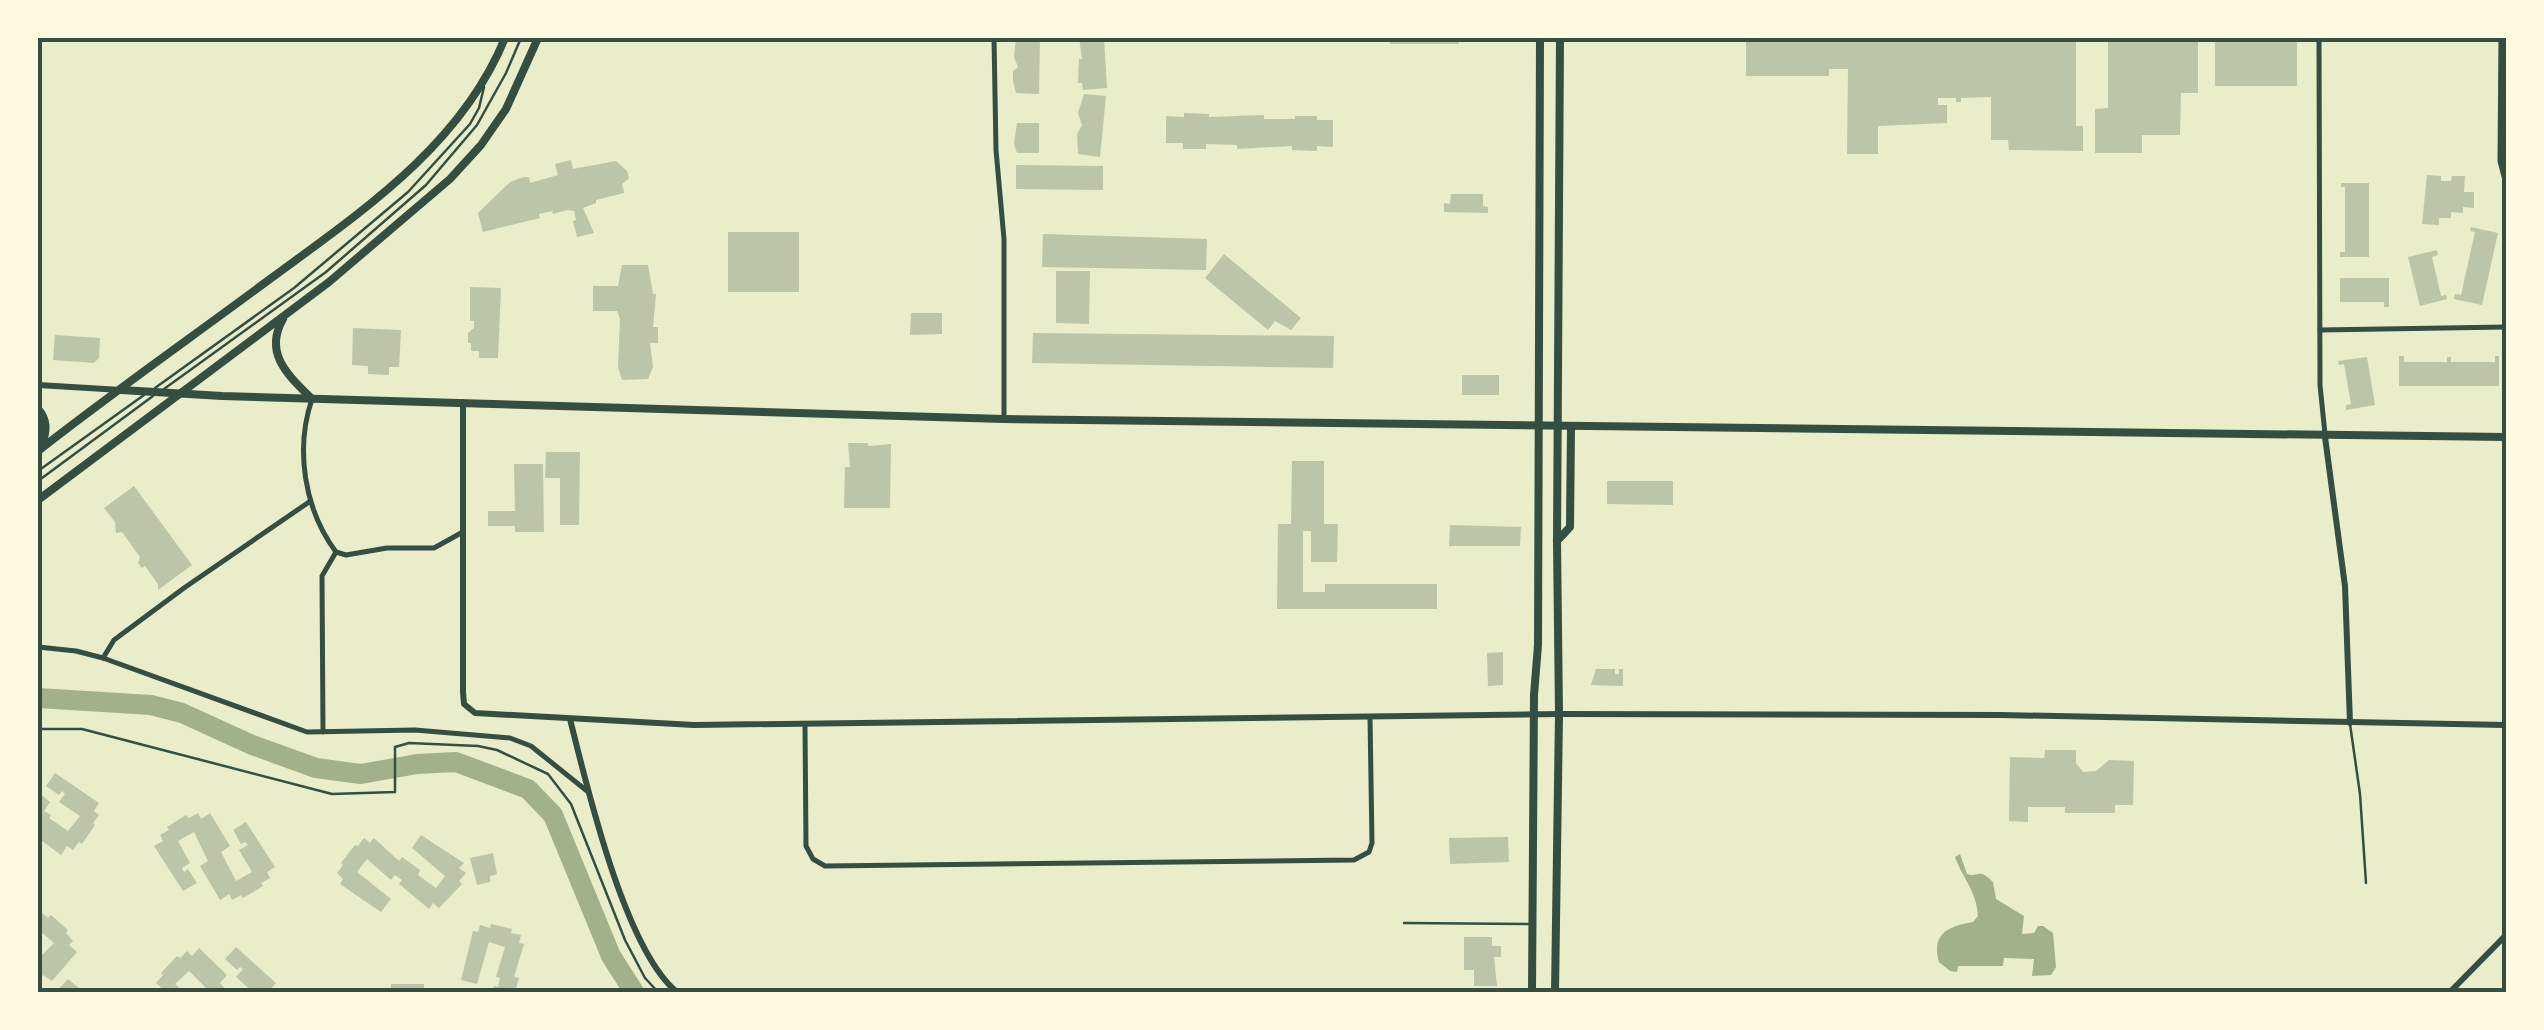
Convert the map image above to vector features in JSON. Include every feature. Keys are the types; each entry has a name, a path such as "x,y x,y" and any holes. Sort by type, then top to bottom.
{"main road":[{"path":"38,451 370,205 440,140 485,81 505,38"},
{"path":"38,500 288,314 420,206 474,154 517,90 538,38"},
{"path":"1532,989 1538,646 1540,38"},
{"path":"1555,992 1560,38"},
{"path":"288,314 276,334 276,356 312,399"},
{"path":"122,390 1004,418 2506,437"},
{"path":"38,410 44,416 46,428 38,451"},
{"path":"1557,541 1570,527 1572,426"}],"street":[{"path":"994,38 996,150 1004,251 1004,418"},
{"path":"2319,38 2320,385 2345,586 2350,722"},
{"path":"2502,38 2500,161 2506,184"},
{"path":"2320,330 2506,327"},
{"path":"38,384 122,390"},
{"path":"312,399 304,423 309,502 336,552 346,555 387,548 434,548 461,533"},
{"path":"463,402 464,704 475,713 694,725 1534,714 1979,715 2506,725"},
{"path":"103,658 114,640 143,618 309,502"},
{"path":"323,732 322,576 336,552"},
{"path":"38,647 76,650 103,658 307,732 415,730 510,738 532,746 588,792"},
{"path":"805,725 804,838 808,853 819,864 832,867 1354,860 1369,852 1372,843 1370,717"},
{"path":"570,719 588,792 636,932 648,958 666,984 677,992"},
{"path":"2450,992 2506,935"}],"lane":[{"path":"38,471 280,308 383,225 426,186 477,126 520,38"},
{"path":"38,481 294,288 408,192 470,124 479,108 485,81"},
{"path":"2350,722 2366,883"},
{"path":"1404,923 1533,924"}],"path":[{"path":"38,729 82,729 332,794 395,792 395,747 409,743 497,750 548,774 571,804 624,940 645,978 658,992"}],"shaded area":[{"path":"1960,854 1967,874 1988,878 1993,882 1996,899 2024,916 2022,934 2034,933 2038,926 2053,933 2056,967 2051,975 2032,976 2034,959 2004,958 2003,966 1958,966 1957,972 1939,962 1937,944 1944,933 1973,922 1978,916 1972,892 1955,857"}],"building":[{"path":"1016,38 1040,38 1039,94 1016,93"},
{"path":"1079,38 1104,38 1107,88 1083,90 1082,83 1078,83 1082,59"},
{"path":"1385,38 1459,38 1459,44 1391,44"},
{"path":"1746,38 2076,38 2076,126 2083,126 2083,151 2009,150 2008,140 1991,140 1991,97 1961,98 1961,102 1956,102 1956,98 1938,98 1938,105 1947,105 1947,123 1878,126 1878,154 1847,154 1848,69 1829,69 1829,76 1746,76"},
{"path":"2108,38 2198,38 2198,93 2181,93 2180,135 2142,135 2142,153 2095,153 2095,109 2108,108"},
{"path":"2215,38 2297,38 2297,86 2215,86"},
{"path":"1084,94 1106,96 1100,157 1078,154 1077,134 1082,125 1078,113"},
{"path":"1184,113 1209,117 1264,115 1264,119 1317,116 1317,120 1333,120 1333,147 1317,146 1317,151 1292,150 1292,146 1237,149 1237,145 1206,144 1206,149 1183,149 1183,143 1166,143 1166,116 1184,117"},
{"path":"1017,123 1039,123 1039,153 1017,153"},
{"path":"571,160 573,169 616,161 627,171 629,178 622,184 624,193 596,200 583,208 594,233 577,237 574,211 567,210 539,214 540,218 483,232 478,213 510,182 529,177 530,183 558,175 555,164"},
{"path":"1016,165 1103,166 1103,190 1016,189"},
{"path":"2427,175 2441,176 2441,181 2465,176 2464,192 2474,192 2474,208 2463,207 2463,213 2451,212 2451,218 2439,218 2439,225 2422,224"},
{"path":"2341,183 2369,183 2369,257 2340,257 2340,252 2345,252 2345,187"},
{"path":"1451,194 1483,194 1483,206 1488,207 1488,213 1444,212 1444,203 1450,204"},
{"path":"2471,227 2498,233 2482,305 2454,299 2455,294 2461,295 2475,232 2470,231"},
{"path":"728,232 799,232 799,292 728,292"},
{"path":"1043,234 1207,239 1206,270 1042,267"},
{"path":"2437,250 2438,255 2432,257 2441,296 2446,295 2447,299 2420,306 2408,257"},
{"path":"1224,254 1301,318 1291,330 1275,321 1268,330 1205,278"},
{"path":"622,265 648,265 656,294 653,327 658,327 658,343 650,343 653,367 648,379 622,380 618,367 617,311 593,311 593,286 618,286"},
{"path":"1056,271 1090,271 1089,324 1056,323"},
{"path":"2340,278 2389,278 2389,307 2384,307 2384,302 2340,302"},
{"path":"470,287 501,288 498,358 479,358 479,351 471,351 468,333 474,328 474,321 470,321"},
{"path":"911,313 942,313 942,334 910,335"},
{"path":"353,328 401,330 399,367 389,367 389,375 368,374 368,366 352,365"},
{"path":"1033,333 1334,336 1333,368 1032,363"},
{"path":"55,335 100,338 99,358 94,363 53,360"},
{"path":"2399,356 2404,356 2404,362 2447,362 2447,357 2451,357 2451,362 2495,362 2495,356 2499,356 2499,386 2399,386"},
{"path":"2367,357 2375,405 2346,410 2346,405 2351,404 2344,364 2339,365 2338,361"},
{"path":"1462,375 1499,375 1499,395 1462,395"},
{"path":"848,443 891,444 890,508 844,508 845,467 850,467"},
{"path":"546,452 580,452 579,525 560,525 560,478 545,478"},
{"path":"1292,461 1324,461 1324,524 1338,524 1337,562 1311,562 1311,531 1303,531 1303,592 1325,592 1325,584 1437,584 1437,609 1277,609 1278,524 1291,524"},
{"path":"514,464 543,464 544,532 515,532 515,526 488,526 488,511 515,511"},
{"path":"1607,481 1673,481 1673,505 1607,504"},
{"path":"134,486 192,565 158,590 158,584 138,563 140,557 122,532 116,533 115,522 104,508"},
{"path":"1450,525 1521,527 1520,546 1449,546"},
{"path":"1503,652 1503,685 1488,686 1487,653"},
{"path":"1596,669 1615,669 1615,674 1619,674 1619,669 1623,669 1623,686 1591,685"},
{"path":"2045,750 2076,750 2076,763 2083,772 2096,771 2109,760 2134,761 2133,805 2115,805 2115,813 2065,813 2065,807 2028,807 2028,822 2009,821 2010,757 2044,758"},
{"path":"55,773 99,803 94,811 99,815 95,825 82,844 79,842 73,850 67,846 61,855 38,838 38,792 50,802 44,811 51,815 49,818 68,831 80,816 59,802 65,794 62,791 59,795 46,786"},
{"path":"198,813 201,819 210,813 230,846 221,852 236,881 252,872 239,850 248,845 241,844 233,830 246,822 275,867 267,872 270,878 261,883 263,886 243,898 241,895 232,900 229,894 220,900 200,866 208,861 194,832 178,841 190,863 182,868 184,872 188,869 197,883 183,891 154,846 163,841 160,835 169,830 167,827 186,815 189,818"},
{"path":"421,835 464,863 459,868 466,873 459,881 462,884 439,908 433,903 429,909 399,884 402,880 395,875 391,880 367,859 357,872 391,899 381,912 340,884 343,879 337,873 341,863 364,838 370,843 374,838 399,861 402,857 420,870 418,875 436,888 445,876 412,848"},
{"path":"1508,837 1509,862 1450,864 1449,838"},
{"path":"493,853 497,874 490,876 490,882 477,885 470,858"},
{"path":"40,911 68,930 66,933 73,941 69,945 77,952 52,981 43,975 38,982 38,959 54,943 40,931 38,934"},
{"path":"491,924 521,935 519,943 524,944 514,977 519,978 515,992 492,992 494,986 498,987 500,978 496,977 505,947 489,942 477,984 461,980 473,931 478,932 480,925 490,928"},
{"path":"1464,937 1492,937 1492,946 1501,946 1501,957 1494,957 1497,986 1474,986 1474,970 1464,970"},
{"path":"236,947 276,983 271,992 253,992 236,977 243,969 237,970 225,959"},
{"path":"199,948 227,975 220,983 223,992 207,992 189,971 175,984 184,992 156,992 161,987 156,983 161,973 177,956 180,958 187,951 192,956"},
{"path":"68,979 80,989 56,992"},
{"path":"391,984 424,984 424,992 391,992"}],"waterway":[{"path":"38,698 151,705 182,713 252,745 316,768 361,774 456,762 528,789 553,815 611,956 634,992"}]}
